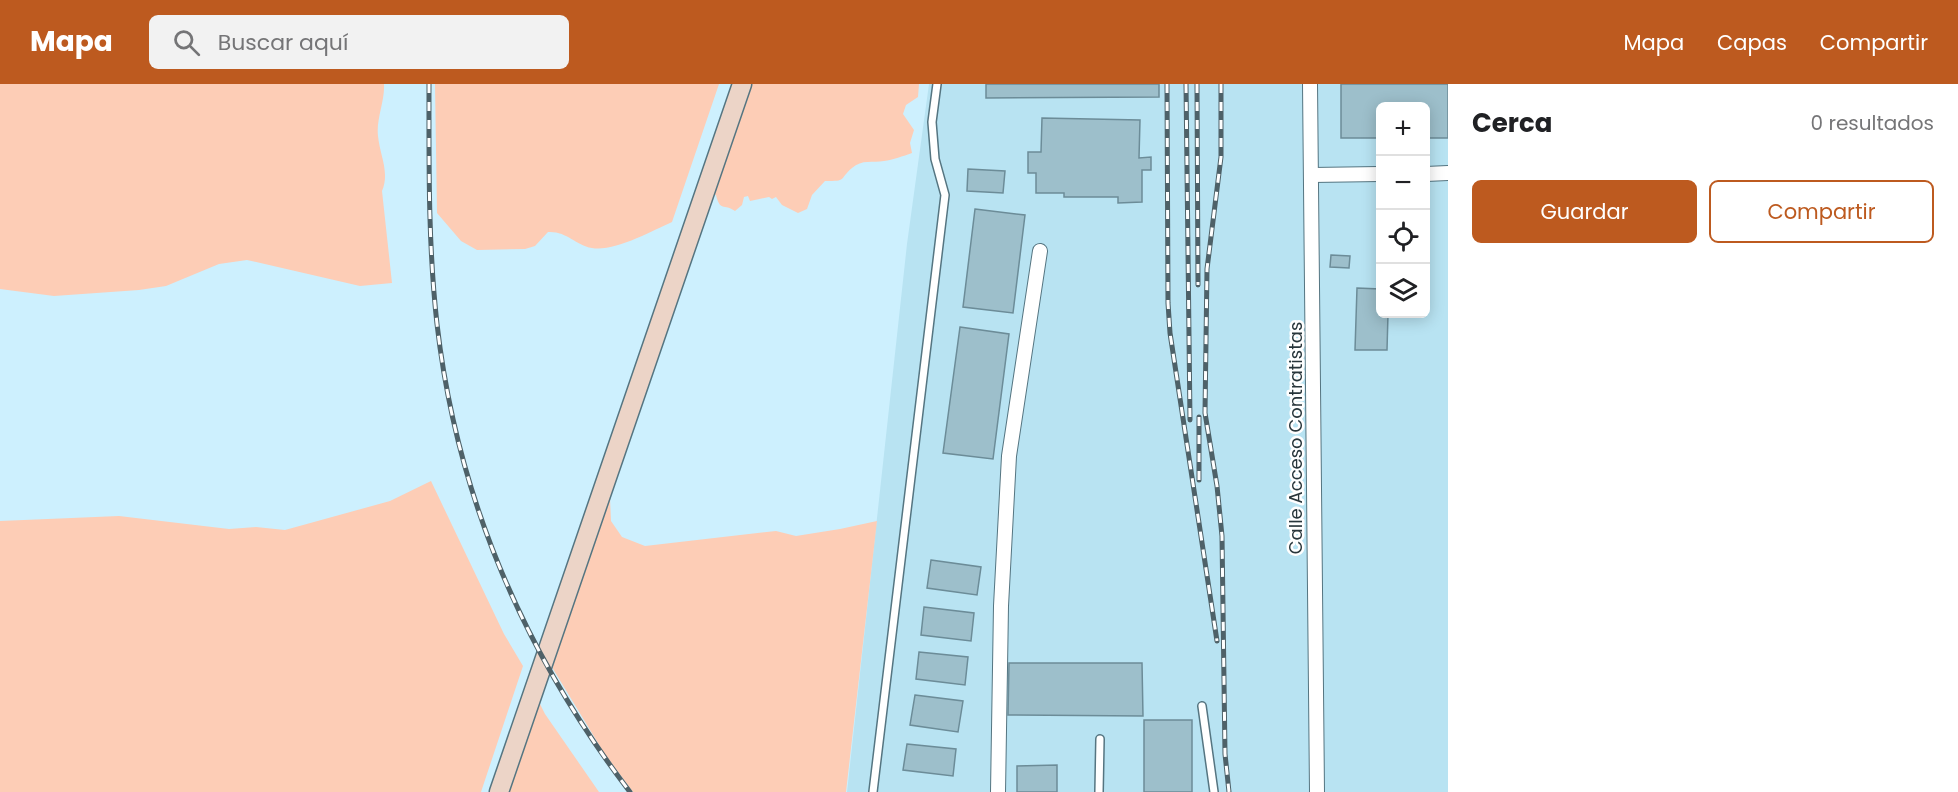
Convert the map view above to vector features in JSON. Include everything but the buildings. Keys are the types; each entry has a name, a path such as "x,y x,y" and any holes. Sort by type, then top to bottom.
{"main road":[{"path":"499,792 742,84"}],"street":[{"name":"Calle Acceso Contratistas","path":"1310,84 1317,792"},
{"path":"1430,174 1448,173"},
{"path":"1312,175 1376,174"},
{"path":"998,792 1001,606 1008,456 1040,251"}],"lane":[{"path":"873,792 945,195 935,159 932,122 937,84"},
{"path":"1202,706 1214,792"},
{"path":"1099,792 1100,739"}],"shaded area":[{"path":"0,84 384,84 378,130 385,171 382,191 392,283 360,286 247,260 219,264 166,286 139,290 54,296 0,289"},
{"path":"435,84 719,84 672,222 633,240 611,247 592,248 555,232 548,232 535,246 525,249 477,250 461,241 437,213"},
{"path":"746,84 919,84 918,97 906,105 903,114 914,130 910,143 912,153 880,162 860,163 842,179 825,181 812,195 807,209 798,213 782,205 776,197 750,201 748,196 744,197 742,205 735,211 719,204 716,195 708,195"},
{"path":"929,84 1448,84 1448,792 847,792 907,244"},
{"path":"646,379 610,498 611,521 622,537 645,546 776,531 796,536 877,521 846,792 633,792 604,753 547,659"},
{"path":"431,481 504,634 523,666 481,792 0,792 0,521 119,516 229,529 256,527 285,530 390,501"},
{"path":"535,694 545,714 599,792 503,792"}],"railway":[{"path":"429,84 430,204 434,294 447,388 461,451 479,512 501,571 528,629 558,685 592,739 630,792"},
{"path":"1167,84 1170,333 1217,641"},
{"path":"1186,84 1190,420"},
{"path":"1197,84 1198,285"},
{"path":"1221,84 1221,157 1207,269 1205,413 1217,486 1222,536 1225,754 1229,792"},
{"path":"1199,417 1199,480"}]}
